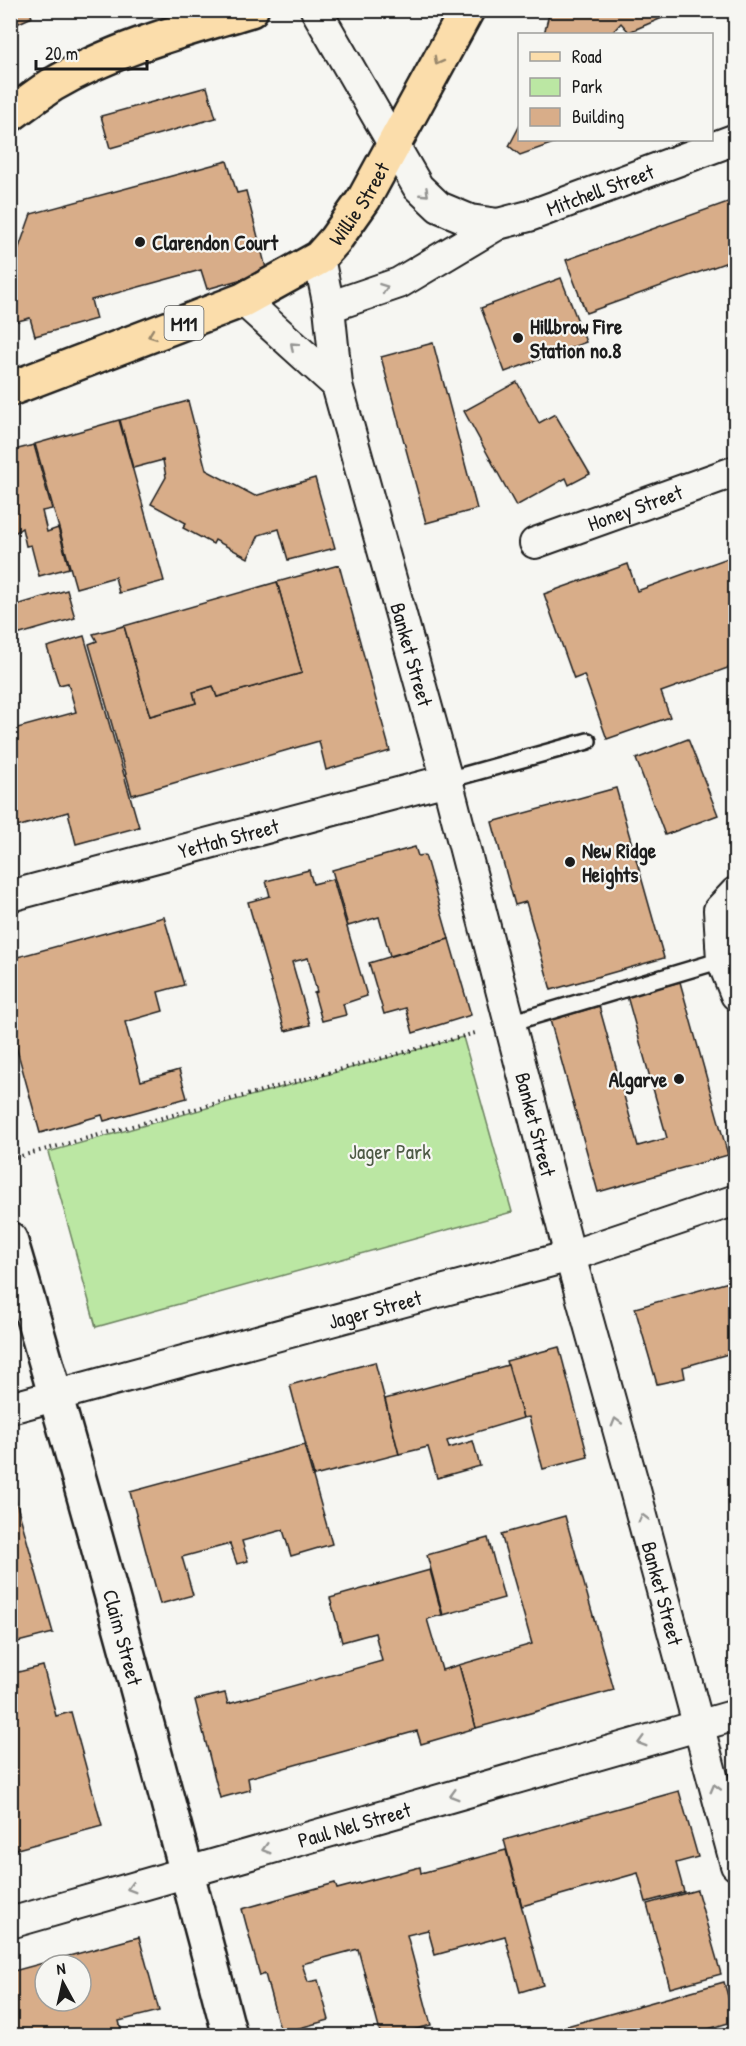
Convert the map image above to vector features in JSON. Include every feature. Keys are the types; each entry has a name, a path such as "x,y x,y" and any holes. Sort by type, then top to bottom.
{"main road":[{"path":"10,115 52,85 106,58 166,35 251,10"},
{"name":"M11","path":"392,145 467,10"},
{"name":"Willie Street","path":"319,258 335,240 364,199 392,145"},
{"name":"M11","path":"10,389 243,300 319,258"}],"street":[{"name":"Mitchell Street","path":"316,10 418,187 440,207 470,220 498,224"},
{"name":"Mitchell Street","path":"329,307 399,283 498,224 529,216 735,139"},
{"name":"Banket Street","path":"319,258 329,307 337,385 447,780 570,1256 735,1864"},
{"path":"243,300 337,385"},
{"name":"Honey Street","path":"536,543 735,471"},
{"name":"Yettah Street","path":"10,896 447,780"},
{"path":"735,892 719,910 735,995"},
{"name":"Jager Street","path":"10,1408 570,1256 735,1200"},
{"name":"Claim Street","path":"10,1239 57,1396 230,2036"},
{"name":"Paul Nel Street","path":"10,1923 735,1715"}],"lane":[{"path":"447,780 588,741"},
{"path":"510,1023 726,943"}],"path":[{"path":"10,1159 510,1023"}],"green space":[{"name":"Jager Park","path":"463,1037 512,1212 96,1327 48,1152"}],"building":[{"path":"10,10 29,10 32,17 10,27"},
{"path":"550,10 659,10 662,18 629,32 621,23 612,33 544,33"},
{"path":"207,87 216,118 110,148 101,116"},
{"path":"518,129 518,141 559,141 520,155 509,146"},
{"name":"Clarendon Court","path":"227,161 237,193 246,191 267,272 207,289 201,270 91,300 96,319 35,336 30,318 10,323 10,273 31,214"},
{"path":"736,199 736,259 586,313 566,260"},
{"path":"561,278 586,342 505,372 481,308"},
{"path":"433,343 477,509 426,523 381,357"},
{"path":"517,382 539,423 555,414 590,474 569,485 566,478 516,506 464,411"},
{"path":"188,401 206,470 255,496 315,478 335,548 288,560 279,529 259,535 248,558 215,540 213,544 183,528 186,523 151,504 166,477 163,460 133,468 120,420"},
{"path":"119,420 164,581 119,593 115,577 76,588 35,444"},
{"path":"34,445 52,509 42,511 47,532 58,528 69,568 39,576 31,545 26,546 22,528 10,536 10,451"},
{"path":"736,555 736,665 661,692 670,717 607,739 584,675 574,679 544,594 628,564 637,591"},
{"path":"339,565 390,751 326,770 319,741 132,795 89,644 97,641 93,634 124,626 150,716 196,703 193,692 213,686 217,697 302,673 277,582"},
{"path":"277,582 302,673 217,697 213,686 193,692 196,703 150,716 124,626"},
{"path":"67,590 75,618 10,637 10,607"},
{"path":"84,636 139,827 76,844 68,812 10,829 10,730 76,712 68,683 59,685 47,647"},
{"path":"688,739 718,815 665,835 636,759"},
{"name":"New Ridge Heights","path":"616,788 664,958 551,990 526,902 515,905 492,822"},
{"path":"415,847 418,856 425,855 449,939 390,956 379,917 348,926 332,870"},
{"path":"309,870 313,884 333,879 367,996 343,1004 346,1015 322,1021 308,958 292,962 310,1025 285,1031 248,902 270,896 266,881"},
{"path":"164,917 184,985 158,992 163,1011 125,1022 141,1081 179,1070 187,1098 104,1121 102,1115 40,1133 16,1046 12,1048 10,1044 10,959"},
{"path":"449,939 471,1015 413,1033 406,1008 384,1014 369,963"},
{"name":"Algarve","path":"680,982 728,1155 598,1192 550,1020 599,1006 638,1146 667,1138 627,996"},
{"path":"736,1280 736,1354 735,1352 683,1367 685,1378 657,1384 635,1308"},
{"path":"559,1347 588,1457 543,1469 529,1417 523,1418 506,1361"},
{"path":"375,1362 399,1454 314,1476 290,1385"},
{"path":"508,1365 523,1418 447,1441 449,1448 473,1441 480,1466 437,1478 428,1447 399,1454 385,1399"},
{"path":"304,1445 332,1544 291,1556 283,1530 242,1541 248,1561 237,1564 230,1544 182,1557 193,1595 160,1604 130,1492"},
{"path":"10,1480 53,1633 10,1644"},
{"path":"565,1516 614,1690 476,1728 459,1665 532,1644 501,1534"},
{"path":"488,1538 504,1598 443,1615 427,1555"},
{"path":"430,1570 442,1615 427,1619 442,1670 459,1665 476,1728 421,1744 417,1731 248,1778 250,1790 220,1798 195,1700 225,1693 228,1704 382,1661 375,1633 342,1642 330,1598"},
{"path":"43,1666 56,1716 71,1712 102,1826 10,1851 10,1674"},
{"path":"679,1791 698,1857 676,1863 684,1892 646,1902 638,1873 522,1906 504,1840"},
{"path":"506,1850 543,1985 520,1992 505,1936 435,1955 428,1930 407,1935 431,2025 392,2036 381,2036 358,1949 302,1964 308,1982 318,1980 329,2020 281,2033 265,1974 260,1976 242,1909 335,1883 337,1889 420,1867 421,1873"},
{"path":"697,1890 721,1974 670,1988 647,1904"},
{"path":"139,1937 159,2011 119,2021 123,2036 10,2036 10,1972 33,1966 33,2013 93,2013 93,1953 80,1953"},
{"path":"724,1982 735,2021 685,2036 531,2036"}],"place":[{"name":"Clarendon Court","path":"140,242"},
{"name":"Hillbrow Fire Station no.8","path":"518,338"},
{"name":"New Ridge Heights","path":"570,862"},
{"name":"Algarve","path":"679,1079"}]}
